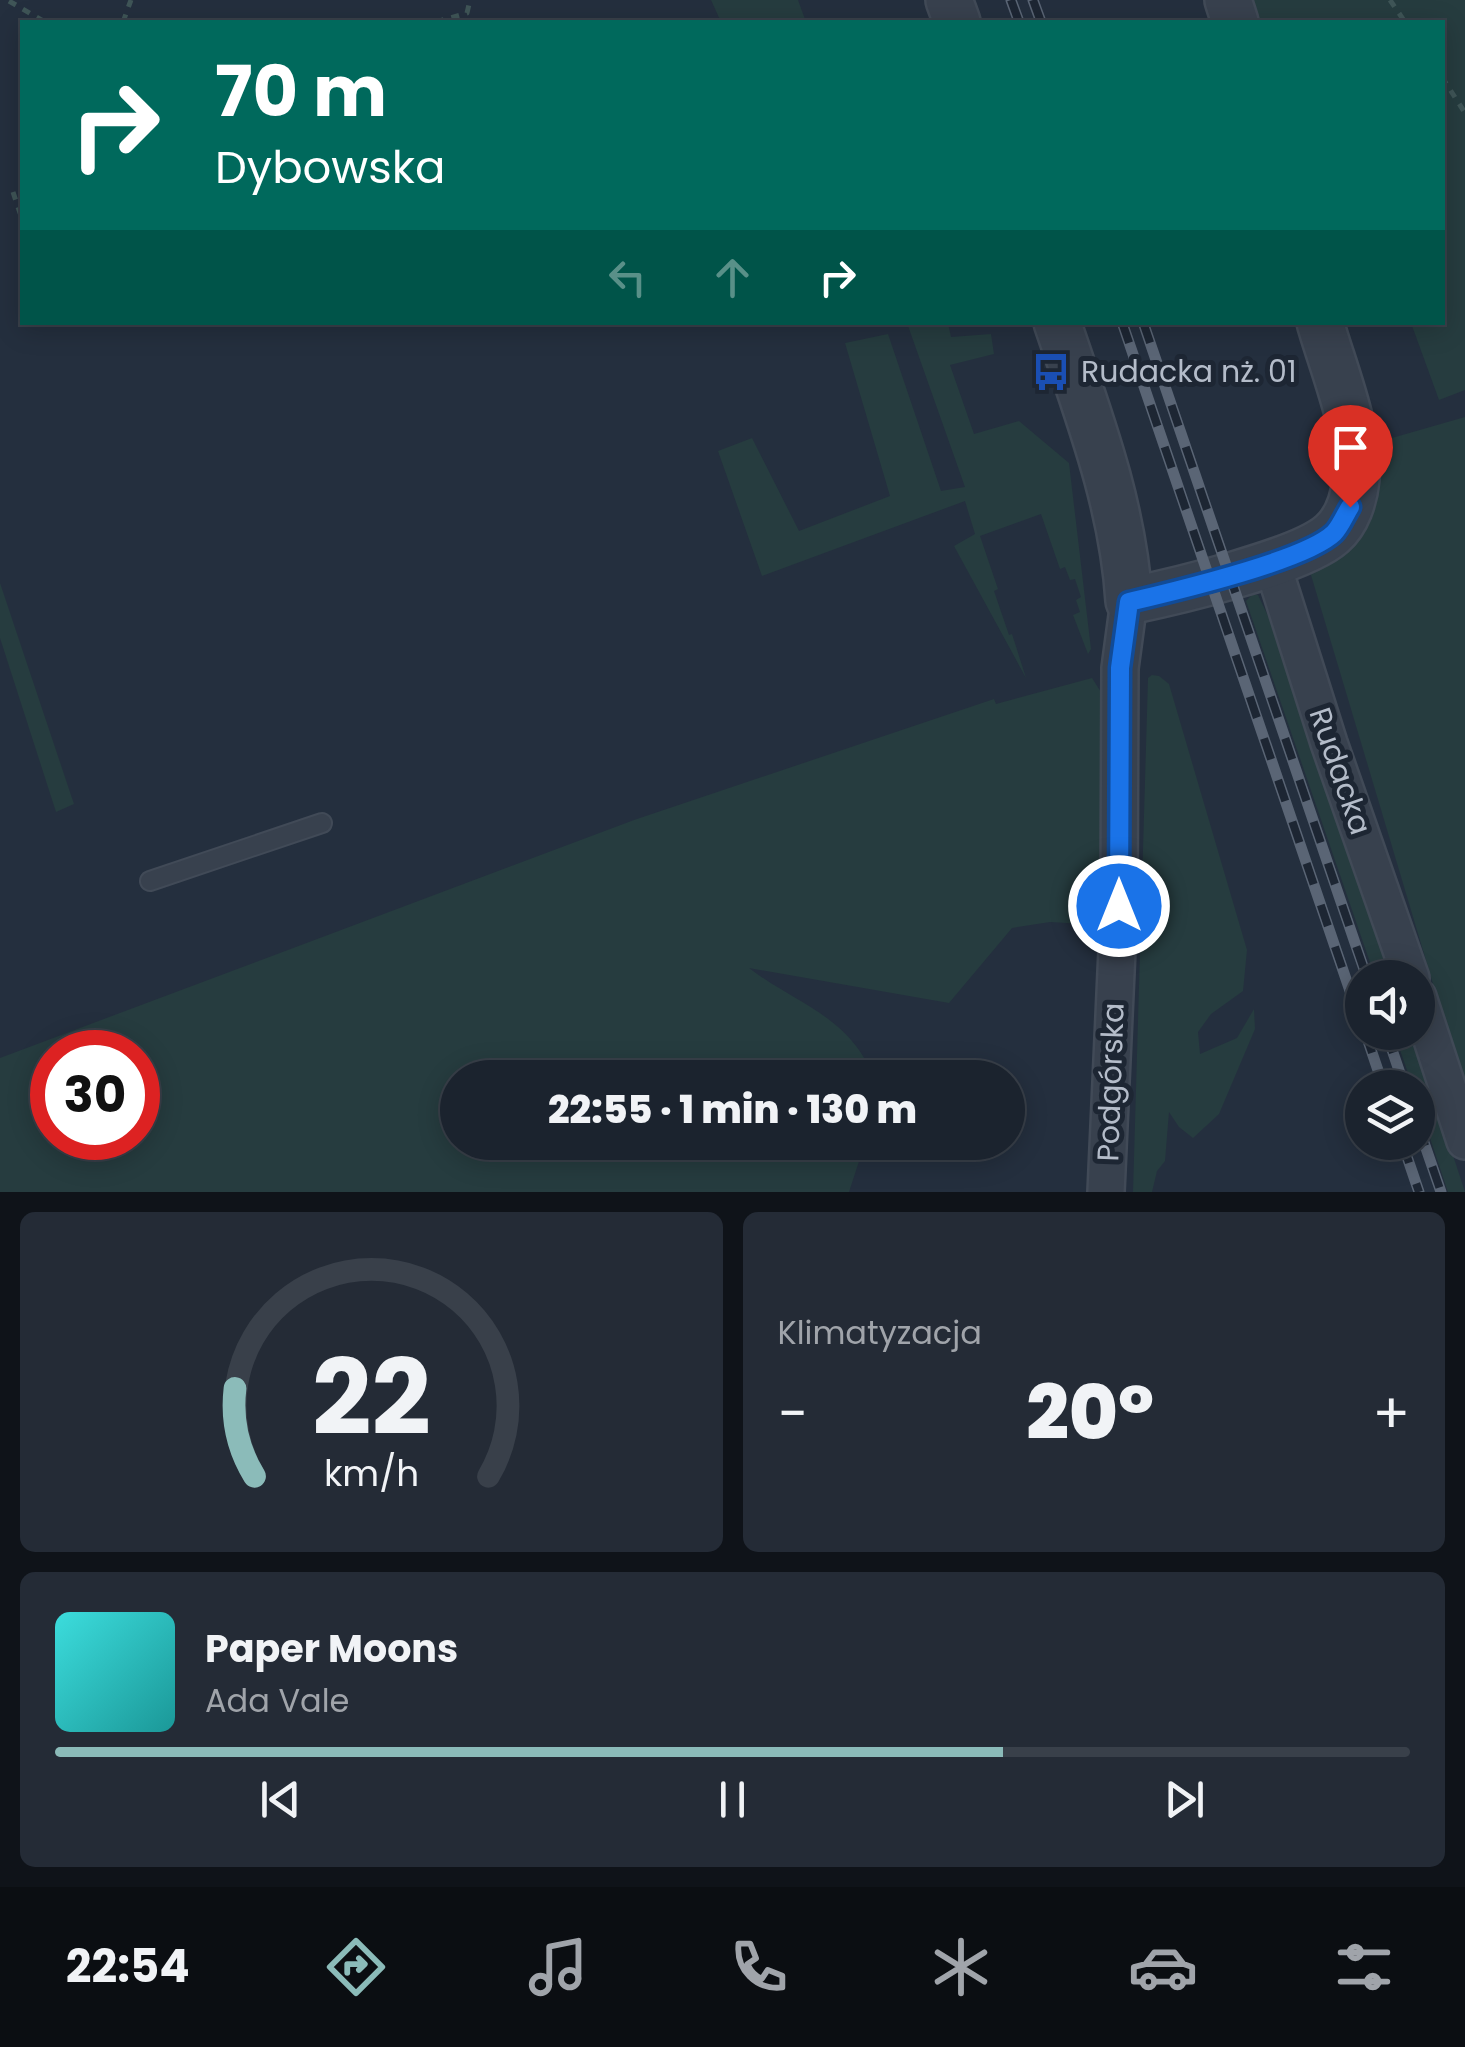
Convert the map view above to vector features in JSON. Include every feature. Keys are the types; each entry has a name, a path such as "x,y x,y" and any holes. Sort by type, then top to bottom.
{"street":[{"name":"Podgórska","path":"1058,325 1119,516 1129,602 1120,658 1119,906 1106,1192"},
{"path":"1129,602 1272,562 1316,546 1334,533 1350,507 1356,477 1354,441 1321,325"},
{"name":"Rudacka","path":"1272,562 1329,744 1405,960"},
{"path":"1435,1050 1465,1141"}],"lane":[{"path":"150,881 322,823"}],"path":[{"path":"10,0 42,20"},
{"path":"443,20 467,13 470,0"},
{"path":"1445,83 1465,113"},
{"path":"13,192 20,211"}],"green space":[{"path":"711,0 798,0 805,20 720,20"},
{"path":"1248,0 1465,0 1465,390 1439,400 1412,325 1445,325 1445,20 1253,20"},
{"path":"908,325 948,325 951,337 991,334 994,354 950,365 974,434 1019,421 1069,463 1091,649 1088,654 1073,615 1080,612 1076,600 1081,597 1075,579 1070,580 1065,567 1060,569 1041,514 980,536 998,589 994,591 1026,678 954,546 975,534 965,501 762,576 718,451 752,438 799,531 890,496 845,343 888,334 941,491 965,487"},
{"path":"1465,417 1465,1091 1435,990 1435,960 1426,960 1308,565 1348,551 1369,522 1380,473 1371,444"},
{"path":"0,583 74,804 56,812 0,638"},
{"path":"1258,595 1279,639 1388,960 1369,960 1246,601"},
{"path":"1152,675 1169,684 1247,950 1243,991 1211,1014 1198,1032 1200,1054 1237,1038 1254,1009 1255,1029 1219,1114 1193,1138 1169,1112 1165,1161 1157,1171 1152,1192 1133,1192 1148,678"},
{"path":"1092,678 1111,708 1099,925 1050,922 1012,928 949,1003 749,968 836,1026 864,1060 440,1060 440,1160 859,1160 849,1192 0,1192 0,1058 30,1047 30,1160 160,1160 160,1030 75,1030 634,820 994,699 996,704"},
{"path":"1400,1050 1419,1050 1425,1070 1407,1070"},
{"path":"1435,1100 1465,1192 1448,1192 1435,1153"}],"railway":[{"path":"1011,0 1018,20"},
{"path":"1033,0 1040,20"},
{"path":"1123,325 1345,976"},
{"path":"1144,325 1361,960"},
{"path":"1371,1050 1378,1070"},
{"path":"1392,1050 1399,1070"},
{"path":"1408,1160 1419,1192"},
{"path":"1430,1160 1441,1192"}],"place":[{"name":"Rudacka nż. 01","path":"1051,372"}],"route":[{"path":"1119,906 1120,668 1129,602 1316,546 1334,533 1350,507"}]}
